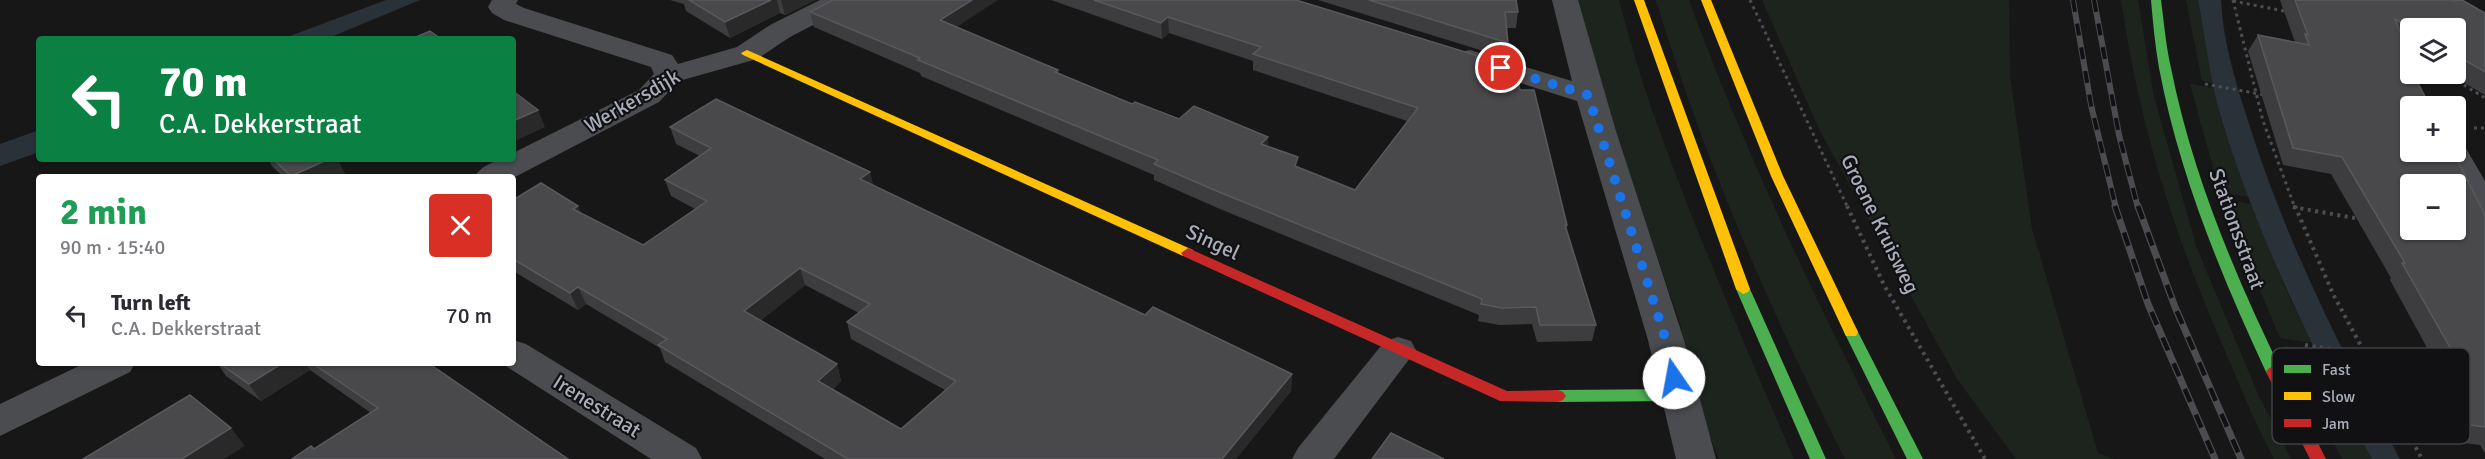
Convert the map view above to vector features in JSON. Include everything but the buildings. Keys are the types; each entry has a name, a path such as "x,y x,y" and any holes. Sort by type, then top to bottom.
{"street":[{"path":"505,0 501,7 514,14 662,61 669,75"},
{"name":"Werkersdijk","path":"496,174 649,96 669,75 747,53 780,31 841,0"},
{"path":"1565,0 1588,95 1667,344 1678,395 1696,459"},
{"path":"1639,0 1742,287 1818,459"},
{"path":"1706,0 1728,62 1800,230 1915,459"},
{"name":"Stationsstraat","path":"2157,0 2166,76 2199,192 2225,268 2272,369"},
{"path":"1441,49 1588,95"},
{"name":"Singel","path":"747,53 1505,397 1678,395"},
{"path":"2459,162 2485,210"},
{"path":"1312,459 1398,350"},
{"name":"Irenestraat","path":"516,355 682,459"},
{"path":"0,421 111,366"},
{"name":"Stationsstraat","path":"2310,444 2318,459"}],"path":[{"name":"Groene Kruisweg","path":"1750,0 1884,285 1985,459"},
{"path":"2300,14 2233,0 2253,93 2292,207 2358,348"},
{"path":"2462,84 2485,98"},
{"path":"2213,85 2275,97"},
{"path":"2292,207 2363,220"},
{"path":"2312,346 2325,348"},
{"path":"2413,444 2422,459"}],"shaded area":[{"path":"386,0 420,0 333,36 290,36"},
{"path":"1574,0 1619,0 1653,113 1674,169 1719,283 1794,459 1719,459 1708,432 1679,320 1620,151"},
{"path":"1656,0 1689,0 1760,175 1896,459 1845,459 1740,234 1695,118"},
{"path":"1762,0 2009,0 2010,76 2032,229 2098,453 2114,459 2016,459 1957,379 1820,131"},
{"path":"2121,0 2138,0 2154,97 2196,246 2258,394 2272,422 2272,444 2283,444 2291,459 2274,459 2192,272 2162,184 2138,94"},
{"path":"2186,0 2198,0 2214,83 2202,81"},
{"path":"2198,0 2221,0 2227,47 2264,168 2297,253 2342,348 2314,348 2308,336 2253,208 2222,121 2211,76"},
{"path":"2190,84 2214,88 2221,120 2249,197 2220,192"},
{"path":"36,131 36,153 0,166 0,144"},
{"path":"2222,199 2251,204 2290,299 2312,343 2280,338"},
{"path":"2334,444 2364,444 2372,459 2342,459"},
{"path":"2364,444 2392,444 2400,459 2372,459"}],"railway":[{"path":"2073,0 2091,105 2116,208"},
{"path":"2094,0 2119,135 2138,208"},
{"path":"2115,206 2148,304 2215,459"},
{"path":"2138,206 2175,307 2241,459"}],"traffic: fast":[{"path":"2156,0 2165,68 2196,185 2224,261 2272,368"},
{"path":"1743,289 1818,459"},
{"path":"1851,332 1915,459"},
{"path":"1558,396 1678,395"}],"traffic: slow":[{"path":"1639,0 1743,289"},
{"path":"1706,0 1777,176 1851,332"},
{"path":"747,53 1188,253"}],"traffic: jam":[{"path":"1188,253 1505,397 1558,396"},
{"path":"2310,444 2318,459"}],"route":[{"path":"1501,68 1588,95 1667,344 1674,378"}]}
